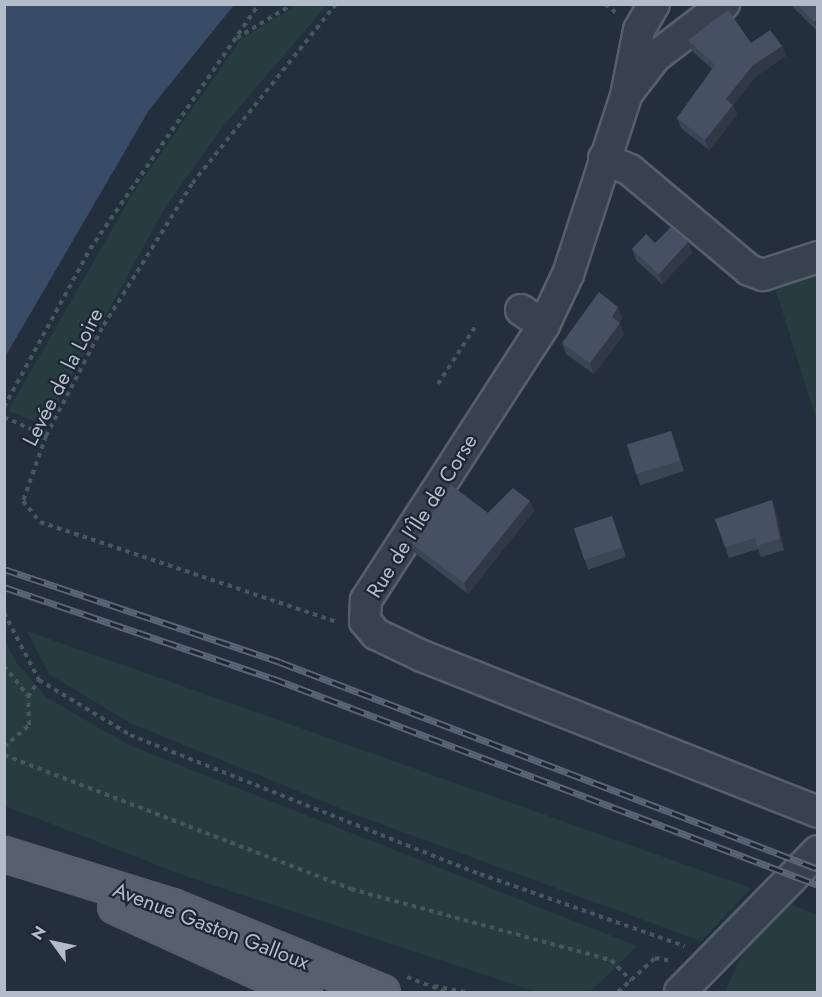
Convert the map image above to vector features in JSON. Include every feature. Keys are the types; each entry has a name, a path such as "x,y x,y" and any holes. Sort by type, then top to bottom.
{"main road":[{"name":"Avenue Gaston Galloux","path":"4,854 304,993"},
{"name":"Avenue Gaston Galloux","path":"4,854 172,906 382,993"}],"street":[{"name":"Rue de l'Île de Corse","path":"626,96 622,45 654,4"},
{"name":"Rue de l'Île de Corse","path":"724,4 655,57 626,96 568,274 533,317 366,600 366,621 376,634 422,656 818,812"},
{"path":"604,158 630,170 749,270 763,275 818,257"},
{"path":"680,993 818,850"}],"path":[{"path":"4,407 90,249 259,4"},
{"path":"234,40 293,4"},
{"name":"Levée de la Loire","path":"336,4 192,183 102,328 46,436 23,501 40,522 336,622 366,621"},
{"path":"438,384 477,324"},
{"path":"4,417 46,436"},
{"path":"5,617 39,680 130,735 288,801 691,948"},
{"path":"4,666 28,697"},
{"path":"4,747 29,725 28,697 39,680"},
{"path":"4,755 351,890 611,960 631,981"},
{"path":"618,993 655,958 677,962"},
{"path":"446,993 425,984 466,993"}],"green space":[{"path":"298,5 327,5 225,124 165,208 45,425 8,411 132,195 242,38"},
{"path":"817,270 817,422 774,284"},
{"path":"27,631 751,888 701,941 359,816 130,723 49,674"},
{"path":"4,639 16,662 46,697 129,745 637,946 590,992 537,992 191,878 5,806"},
{"path":"788,903 817,915 817,992 725,992 740,958"}],"water":[{"path":"5,4 234,5 149,110 5,357"}],"building":[{"path":"797,4 818,4 818,19 814,22"},
{"path":"728,10 751,43 770,30 782,46 752,66 726,99 733,105 705,140 677,118 715,65 688,40"},
{"path":"671,227 688,242 659,274 632,249 646,234 655,243"},
{"path":"599,292 618,307 612,317 620,323 590,363 562,343"},
{"path":"671,431 680,461 636,474 627,444"},
{"path":"451,485 488,513 513,488 530,501 464,583 412,544"},
{"path":"772,500 780,539 757,546 755,538 725,547 715,519"},
{"path":"612,516 622,547 584,560 574,528"}],"railway":[{"path":"4,569 280,662 818,869"},
{"path":"4,587 272,678 818,885"}]}
